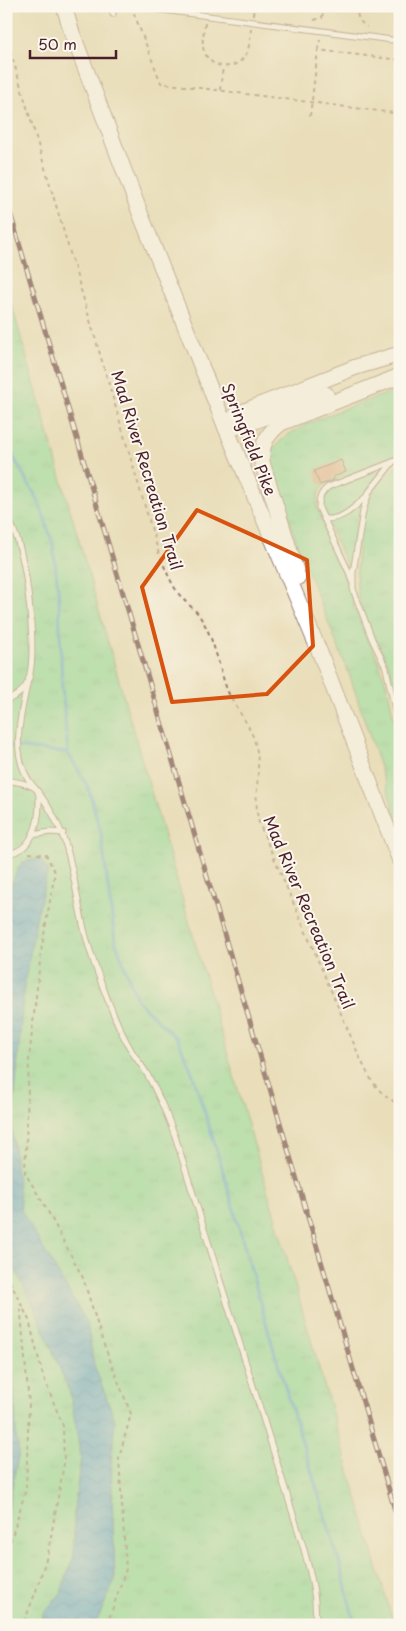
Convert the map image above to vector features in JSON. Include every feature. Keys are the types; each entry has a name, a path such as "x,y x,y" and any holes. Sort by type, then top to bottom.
{"main road":[{"name":"Springfield Pike","path":"55,6 71,30"},
{"name":"Springfield Pike","path":"64,6 71,30 140,213 226,428 320,653 400,861"},
{"path":"226,428 237,414 356,366 400,354"},
{"path":"226,428 242,426 358,382 400,374"},
{"path":"320,653 262,462 262,445 267,436 281,423 400,374"}],"lane":[{"path":"112,6 113,14"},
{"path":"149,6 400,41"},
{"path":"353,582 319,508 321,492 328,487 400,460"},
{"path":"324,519 339,518 350,512 368,495 380,476 393,462"},
{"path":"368,495 363,511 352,589 386,668 400,734"},
{"path":"6,513 15,531 21,550 29,596 32,664 19,726 20,756 24,773 50,807 63,833 69,853 82,922 102,983 124,1037 161,1102 175,1136 304,1546 314,1586 317,1611 315,1625"},
{"path":"6,700 19,693 27,682"},
{"path":"6,780 34,787"},
{"path":"9,854 21,850 32,835 39,817 39,793"},
{"path":"32,835 50,832 63,833"}],"path":[{"path":"131,6 161,83 394,113 400,108"},
{"path":"206,15 202,44 204,53 210,60 223,67 232,66 240,62 249,48 254,6"},
{"path":"306,20 315,21 322,18 325,6"},
{"path":"357,6 356,11 359,20 366,27 374,28"},
{"path":"249,12 253,13"},
{"name":"Mad River Recreation Trail","path":"6,36 159,554 172,583 181,596 197,612 205,626 216,652 228,691 255,742 259,761 256,809 259,822 360,1058 368,1076 380,1093 400,1104"},
{"path":"310,116 318,50 400,60"},
{"path":"220,90 223,67"},
{"path":"9,854 46,855 55,872 42,952 29,1059 25,1173 45,1206 83,1278 103,1342 131,1414 119,1458 126,1569 107,1625"},
{"path":"6,1274 29,1320 43,1376 63,1426 64,1464 48,1553 23,1625"},
{"path":"6,1557 26,1488 29,1404 20,1301"}],"highlighted area":[{"path":"197,510 307,560 313,646 267,694 172,702 142,587"}],"green space":[{"path":"6,285 134,733 394,1625 6,1625"},
{"path":"400,390 400,455 326,484 318,494 317,507 350,588 354,608 378,660 387,686 400,745 400,829 351,679 298,547 269,465 270,446 275,448 282,439 295,431 332,413"},
{"path":"400,463 400,718 389,669 360,604 357,574 358,546 366,507 379,483"},
{"path":"381,469 367,492 360,509 354,536 350,574 324,513 322,500 329,490"}],"water":[{"path":"40,859 48,870 37,915 24,987 12,1131 21,1210 87,1323 94,1365 115,1420 111,1460 115,1580 95,1625 42,1625 43,1614 61,1593 74,1555 74,1509 81,1457 70,1393 35,1309 6,1251 6,909 12,881 22,862"},
{"path":"6,1316 14,1382 16,1435 19,1452 6,1518"}],"building":[{"path":"341,460 346,472 333,477 334,480 320,485 314,471"}],"waterway":[{"path":"6,444 39,502 53,544 59,598 62,687 68,753 88,787 101,833 115,940 137,1000 178,1040 192,1072 221,1164 275,1354 340,1564 355,1625"},
{"path":"6,746 68,753"}],"railway":[{"path":"6,199 400,1527"}]}
